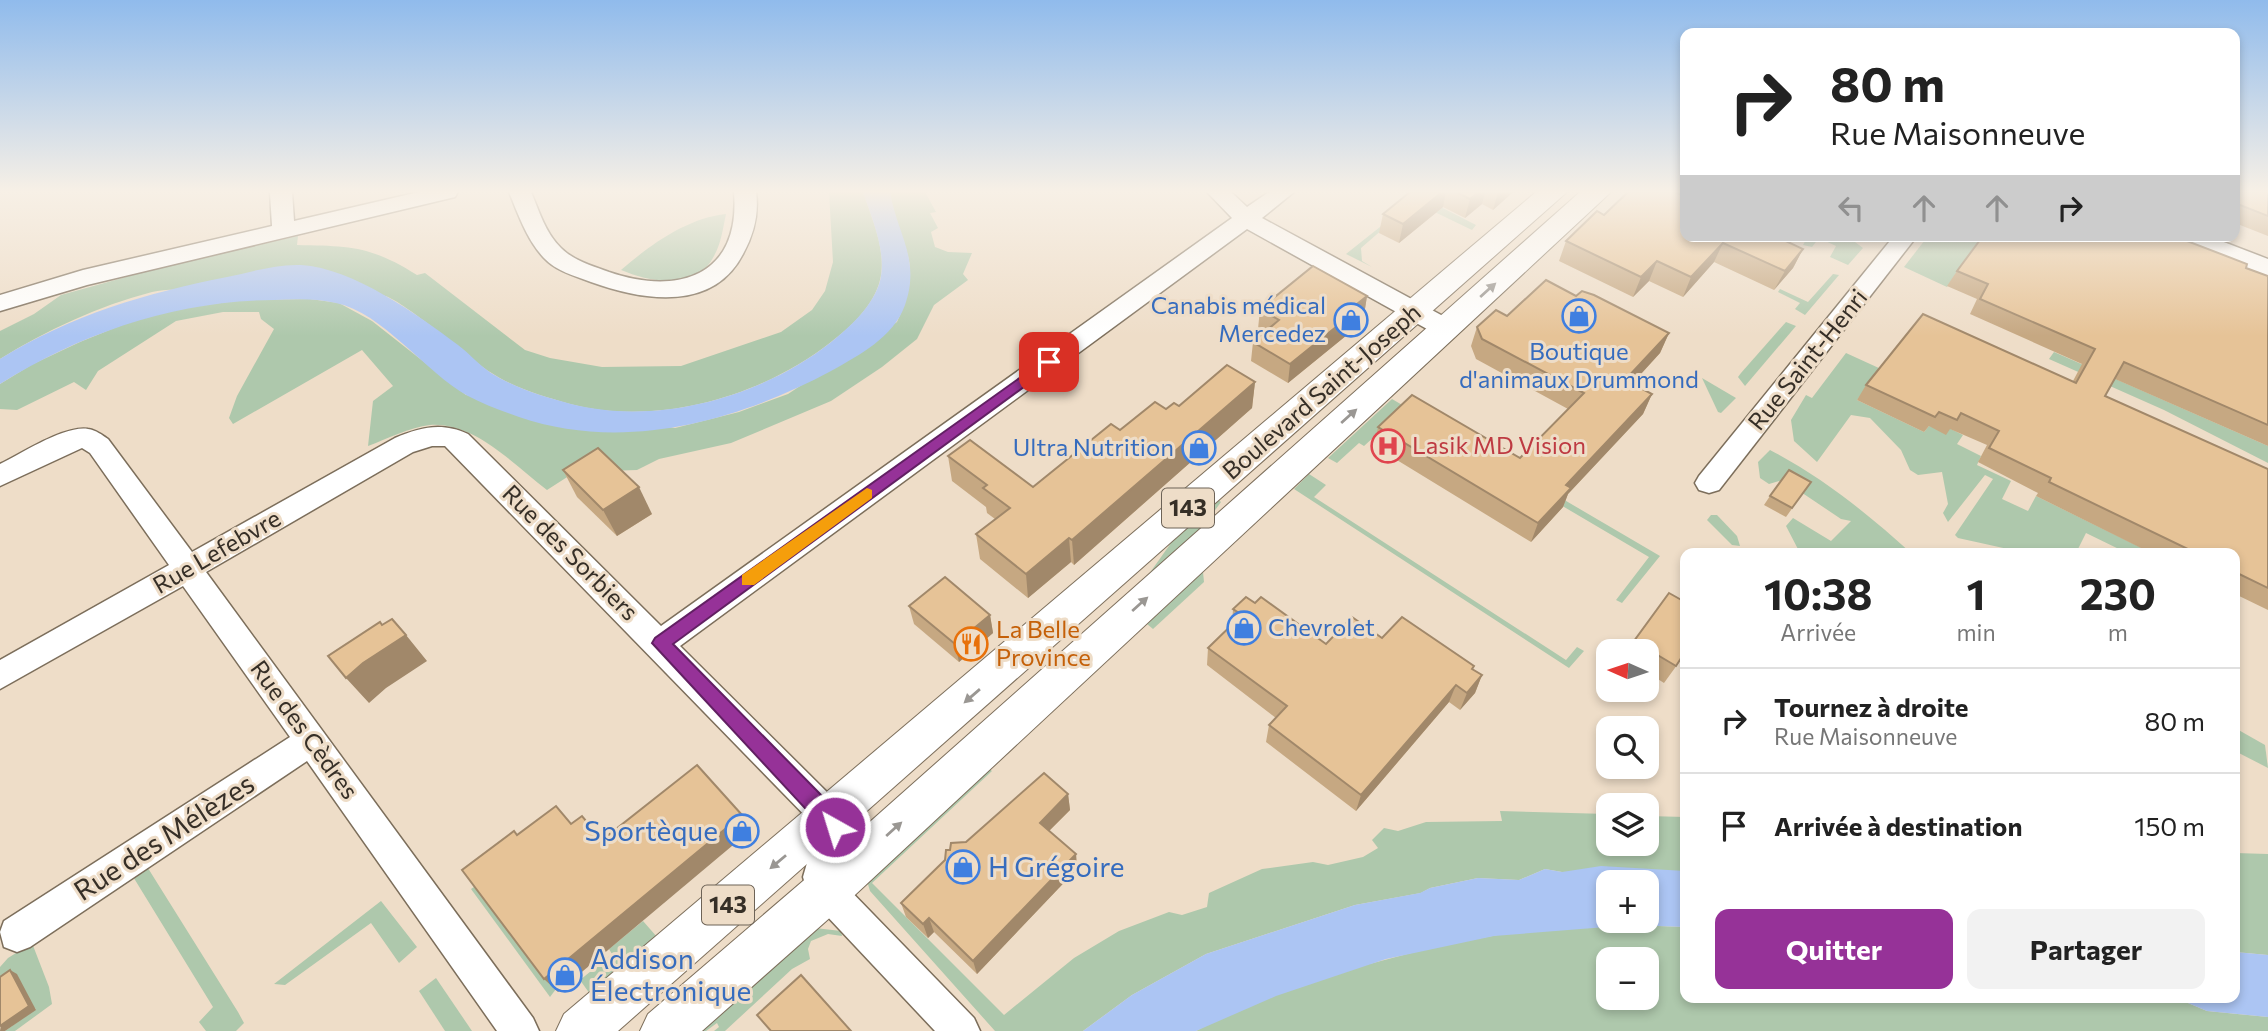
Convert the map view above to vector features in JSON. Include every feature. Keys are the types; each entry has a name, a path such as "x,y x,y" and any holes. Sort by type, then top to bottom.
{"main road":[{"name":"Boulevard Saint-Joseph","path":"665,1031 826,891 1430,319 1506,240"},
{"name":"Boulevard Saint-Joseph","path":"581,1031 830,818 1430,319 1534,240"}],"street":[{"path":"0,303 83,278 238,240"},
{"path":"545,240 553,255 619,285 654,292 698,285 723,270 738,240"},
{"path":"661,643 1217,240"},
{"path":"1285,240 1430,319"},
{"name":"Rue Saint-Henri","path":"1709,483 1901,242"},
{"path":"2201,242 2268,268"},
{"name":"Rue des Sorbiers","path":"436,435 459,441 661,643 830,818"},
{"name":"Rue Lefebvre","path":"0,676 404,445 436,435"},
{"name":"Rue des Cèdres","path":"0,476 81,438 92,440 99,446 520,1031"},
{"name":"Rue des Mélèzes","path":"17,934 312,740"},
{"path":"830,818 835,827 819,878 826,891 961,1031"}],"green space":[{"path":"279,240 298,240 297,245 360,250 386,258 417,275 425,273 525,350 550,358 602,367 681,366 781,332 812,310 825,291 833,262 832,240 878,240 882,269 877,289 861,315 846,330 803,361 773,378 741,392 672,409 638,412 603,410 570,404 518,387 490,372 404,306 382,295 179,290 152,292 73,320 0,359 0,331 34,314 61,295 184,261"},
{"path":"720,240 706,267 696,275 684,279 658,280 621,270 657,242"},
{"path":"903,240 933,240 935,247 948,252 972,253 963,274 968,280 934,305 917,339 882,367 831,401 731,443 659,459 637,470 575,472 547,490 493,447 463,430 447,426 415,428 368,446 373,401 393,386 362,350 233,424 229,418 237,396 274,329 261,319 259,312 223,312 176,321 98,371 86,390 74,382 17,410 0,409 0,384 31,365 134,320 174,309 243,300 310,299 339,303 372,321 466,395 675,428 739,412 788,394 897,322 909,283 908,255"},
{"path":"1363,240 1370,240 1361,248 1362,261 1372,267 1346,254"},
{"path":"1805,242 1816,242 1812,247 1803,245"},
{"path":"1828,242 1855,242 1863,248 1848,265 1830,257 1836,246"},
{"path":"1923,242 1981,242 1947,287 1904,267"},
{"path":"1833,274 1839,275 1805,315 1795,309 1800,303 1778,292 1780,289 1808,302"},
{"path":"1786,322 1796,326 1745,386 1738,377"},
{"path":"2054,352 2268,446 2268,463 2164,410 2049,359"},
{"path":"1846,353 1881,369 1857,400 1924,432 1929,426 1949,428 1963,435 1957,444 1981,456 1977,465 2011,481 2002,499 2028,511 2036,496 2142,548 2117,548 2086,533 2078,548 2003,548 1958,538 1955,535 1993,479 1985,475 1948,522 1943,513 1948,504 1942,472 1918,475 1910,470 1901,450 1870,418 1851,415 1817,462 1794,441 1791,420 1806,395 1812,398"},
{"path":"1702,378 1736,398 1721,413 1718,412"},
{"path":"1392,399 1660,556 1622,603 1616,600 1649,557 1408,415 1381,439 1375,436 1364,446 1359,443 1337,463 1328,458"},
{"path":"1770,450 1808,472 1844,497 1905,548 1797,548 1786,526 1793,518 1831,541 1851,521 1841,519 1783,480 1769,484 1760,478 1758,462"},
{"path":"1309,474 1326,485 1314,497 1566,660 1577,647 1584,651 1569,668 1294,489"},
{"path":"1217,499 1221,502 1197,535 1152,577 1149,574 1176,536"},
{"path":"1711,515 1717,515 1737,536 1740,546 1732,545 1707,520"},
{"path":"1203,572 1204,582 1153,629 1147,624"},
{"path":"2240,731 2265,745 2268,768 2240,754"},
{"path":"988,768 992,771 872,883 1004,1015 1074,958 1119,931 1169,912 1182,915 1207,907 1209,893 1262,869 1313,862 1328,865 1363,857 1378,848 1372,840 1384,828 1398,831 1426,822 1502,821 1500,811 1596,814 1596,856 1659,856 1659,816 1680,817 1680,871 1562,872 1545,869 1519,880 1478,878 1430,888 1421,893 1355,905 1206,954 1132,995 1083,1031 995,1031 870,891 867,881"},
{"path":"2240,853 2268,854 2268,955 2240,952"},
{"path":"146,865 244,1023 236,1031 206,1031 199,1022 213,1007 132,875"},
{"path":"477,885 556,989 550,997 471,889"},
{"path":"381,901 417,947 399,963 371,923 285,985 274,984"},
{"path":"643,921 657,937 590,994 580,980 612,954 609,949"},
{"path":"1659,926 1680,927 1680,1003 2188,1003 2207,1011 2268,1017 2268,1031 1196,1031 1265,999 1340,973 1455,943 1509,933 1596,927 1596,933 1659,933"},
{"path":"815,928 841,931 842,936 828,934 811,941 808,949 810,959 792,969 725,1031 714,1031 719,1027 717,1023 706,1031 696,1031"},
{"path":"32,943 49,987 52,1004 15,1031 5,1031 36,1009 0,986 0,967 8,958"},
{"path":"436,978 472,1031 445,1031 419,991"}],"water":[{"path":"879,240 904,240 910,274 905,305 893,327 884,336 863,352 795,389 719,417 680,426 599,432 559,427 519,417 480,402 452,386 370,318 336,303 313,300 237,302 166,313 131,323 64,349 0,384 0,359 82,318 167,290 264,269 301,265 342,275 384,295 442,333 491,373 540,395 604,410 673,409 741,392 803,362 838,337 853,323 877,290 882,270"},
{"path":"1601,866 1680,871 1680,927 1659,926 1659,870 1596,870 1596,928 1494,936 1386,959 1276,996 1196,1031 1083,1031 1132,995 1206,954 1355,905 1420,893 1430,888 1478,878 1519,880 1545,869 1562,872"},
{"path":"2240,952 2268,955 2268,1017 2207,1011 2188,1003 2240,1003"}],"building":[{"path":"1566,241 1788,242 1803,249 1785,271 1723,243 1691,277 1657,261 1641,277"},
{"path":"1979,242 2190,242 2247,264 2246,268 2268,276 2268,425 2124,362 2105,396 2268,469 2268,588 2240,574 2240,548 2186,548 2049,482 2051,478 1989,448 1999,431 1961,413 1957,420 1939,412 1935,417 1866,385 1923,314 2076,383 2095,349 1980,299 1988,284 1957,271"},
{"path":"1313,266 1367,296 1357,304 1362,306 1290,364 1253,342 1279,320 1260,309"},
{"path":"1546,280 1576,296 1582,291 1594,295 1669,333 1625,380 1652,394 1566,485 1571,488 1538,523 1378,427 1412,395 1520,458 1584,393 1482,339 1477,327 1496,310 1507,316"},
{"path":"1227,365 1255,382 1072,540 1069,538 1026,574 976,534 1010,508 983,488 987,485 948,456 970,440 1033,487 1111,424 1120,430 1155,402 1166,409 1174,403 1179,406"},
{"path":"598,448 639,487 603,510 563,470"},
{"path":"1789,470 1811,482 1792,508 1770,496"},
{"path":"945,577 990,615 955,644 909,606"},
{"path":"1669,593 1680,599 1680,660 1676,666 1659,656 1659,639 1635,639"},
{"path":"1246,597 1255,603 1261,597 1326,644 1352,617 1382,638 1402,617 1474,666 1472,669 1482,675 1467,693 1456,685 1361,795 1269,725 1287,706 1208,648 1242,615 1233,609"},
{"path":"392,619 406,635 363,663 346,678 328,656 380,622 382,625"},
{"path":"697,765 742,815 544,979 462,870 514,831 517,835 556,806 571,824 582,816 602,840"},
{"path":"1044,773 1068,794 1040,823 1076,854 973,961 929,918 923,924 901,903 945,860 946,850 950,850 951,843 966,842"},
{"path":"10,970 29,1006 0,1026 0,977"},
{"path":"801,975 851,1031 771,1031 757,1015"}],"slow traffic":[{"path":"748,580 867,494"}],"place":[{"name":"Boutique d'animaux Drummond","path":"1579,316"},
{"name":"Canabis médical Mercedez","path":"1351,320"},
{"name":"Lasik MD Vision","path":"1388,446"},
{"name":"Ultra Nutrition","path":"1199,448"},
{"name":"Chevrolet","path":"1244,628"},
{"name":"La Belle Province","path":"971,644"},
{"name":"Sportèque","path":"742,831"},
{"name":"H Grégoire","path":"963,867"},
{"name":"Addison Électronique","path":"565,975"}],"route":[{"path":"835,827 834,822 661,643 1049,362"}]}
